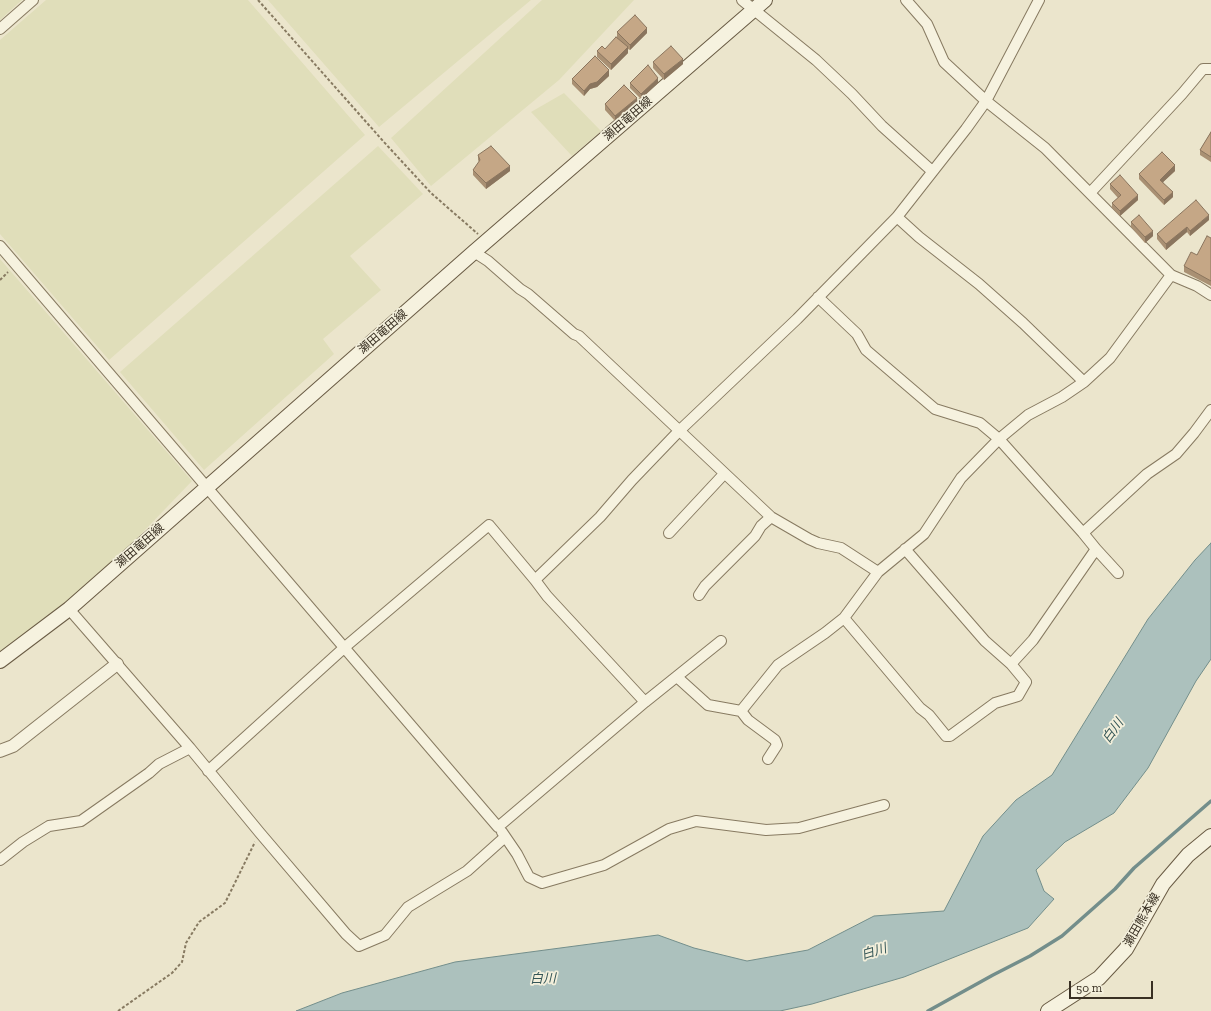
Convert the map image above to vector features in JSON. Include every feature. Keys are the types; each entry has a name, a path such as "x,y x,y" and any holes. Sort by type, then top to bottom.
{"main road":[{"name":"瀬田竜田線","path":"0,661 69,609 474,252 765,0"},
{"name":"瀬田熊本線","path":"1048,1011 1099,978 1126,949 1163,884 1188,855 1211,836"}],"street":[{"path":"0,29 33,0"},
{"path":"742,0 821,65 852,94 882,126 932,171"},
{"path":"906,0 927,24 944,62 986,101 1045,148 1171,275 1197,286 1211,294"},
{"path":"535,580 600,517 632,480 679,431 818,297 897,217 986,101 1039,0"},
{"path":"1090,193 1204,69 1211,69"},
{"path":"897,217 985,289 1023,323 1084,382"},
{"path":"0,246 498,827 517,854 529,877 542,884 604,865 669,829 696,821 766,830 799,828 884,805"},
{"path":"474,252 488,261 520,290 528,294 574,334 579,336 771,517 818,543 841,548 878,572"},
{"path":"741,711 778,665 824,634 844,618 878,572 924,534 961,478 999,439 1028,415 1062,397 1084,382 1110,358 1171,275"},
{"path":"818,297 857,334 866,350 935,409 980,423 999,439 1118,572"},
{"path":"1083,533 1146,474 1176,454 1211,410"},
{"path":"669,533 724,474"},
{"path":"699,595 705,586 755,536 761,526 771,517"},
{"path":"208,771 345,647 489,525 547,596 645,702"},
{"path":"1011,664 1033,640 1096,549"},
{"path":"844,618 920,708 946,736 950,736 995,703 1018,696 1026,682 1011,664 985,641 905,550"},
{"path":"69,609 190,748 260,833 346,934 358,946 385,935 408,907 467,871 505,837"},
{"path":"498,827 645,702 722,641"},
{"path":"0,751 13,746 117,664"},
{"path":"677,676 708,705 741,711 748,720 775,740 777,745 768,759"},
{"path":"0,860 23,842 49,826 81,821 149,773 159,764 190,748"}],"path":[{"path":"258,0 431,193 486,242"},
{"path":"118,1011 172,974 182,962 186,942 199,922 225,903 260,833"}],"shaded area":[{"path":"0,0 22,0 0,20"},
{"path":"46,0 248,0 365,135 109,360 0,234 0,40"},
{"path":"268,0 531,0 379,127"},
{"path":"542,0 634,0 559,80 431,186 391,138"},
{"path":"564,93 601,131 572,156 531,112"},
{"path":"378,146 423,194 350,256 381,290 323,339 334,354 204,470 120,372"},
{"path":"0,259 192,481 69,609 0,658"}],"water":[{"name":"白川","path":"1211,543 1211,659 1196,681 1148,768 1114,813 1065,842 1036,870 1044,891 1054,899 1028,928 904,977 812,1004 780,1011 296,1011 342,993 455,962 658,935 694,948 747,961 808,950 874,916 944,911 983,836 1016,800 1052,775 1148,619 1195,560"}],"building":[{"path":"635,15 647,28 630,45 617,32"},
{"path":"616,37 628,47 611,64 597,51 602,46 605,49"},
{"path":"671,46 683,59 664,74 653,62"},
{"path":"595,56 609,70 597,82 590,84 584,91 572,79"},
{"path":"648,65 658,78 641,94 630,83"},
{"path":"624,85 637,98 615,116 605,104"},
{"path":"1211,132 1211,157 1200,150"},
{"path":"491,146 510,166 486,183 473,170 480,160 478,155"},
{"path":"1162,152 1175,165 1160,180 1173,192 1164,200 1139,174"},
{"path":"1120,175 1138,195 1120,211 1112,203 1121,195 1110,184"},
{"path":"1196,200 1209,215 1190,231 1187,227 1166,244 1157,234"},
{"path":"1139,215 1153,231 1145,237 1131,222"},
{"path":"1207,236 1211,238 1211,281 1184,266 1191,252 1197,255"}],"waterway":[{"path":"928,1011 1030,956 1062,936 1115,889 1134,868 1211,801"}]}
